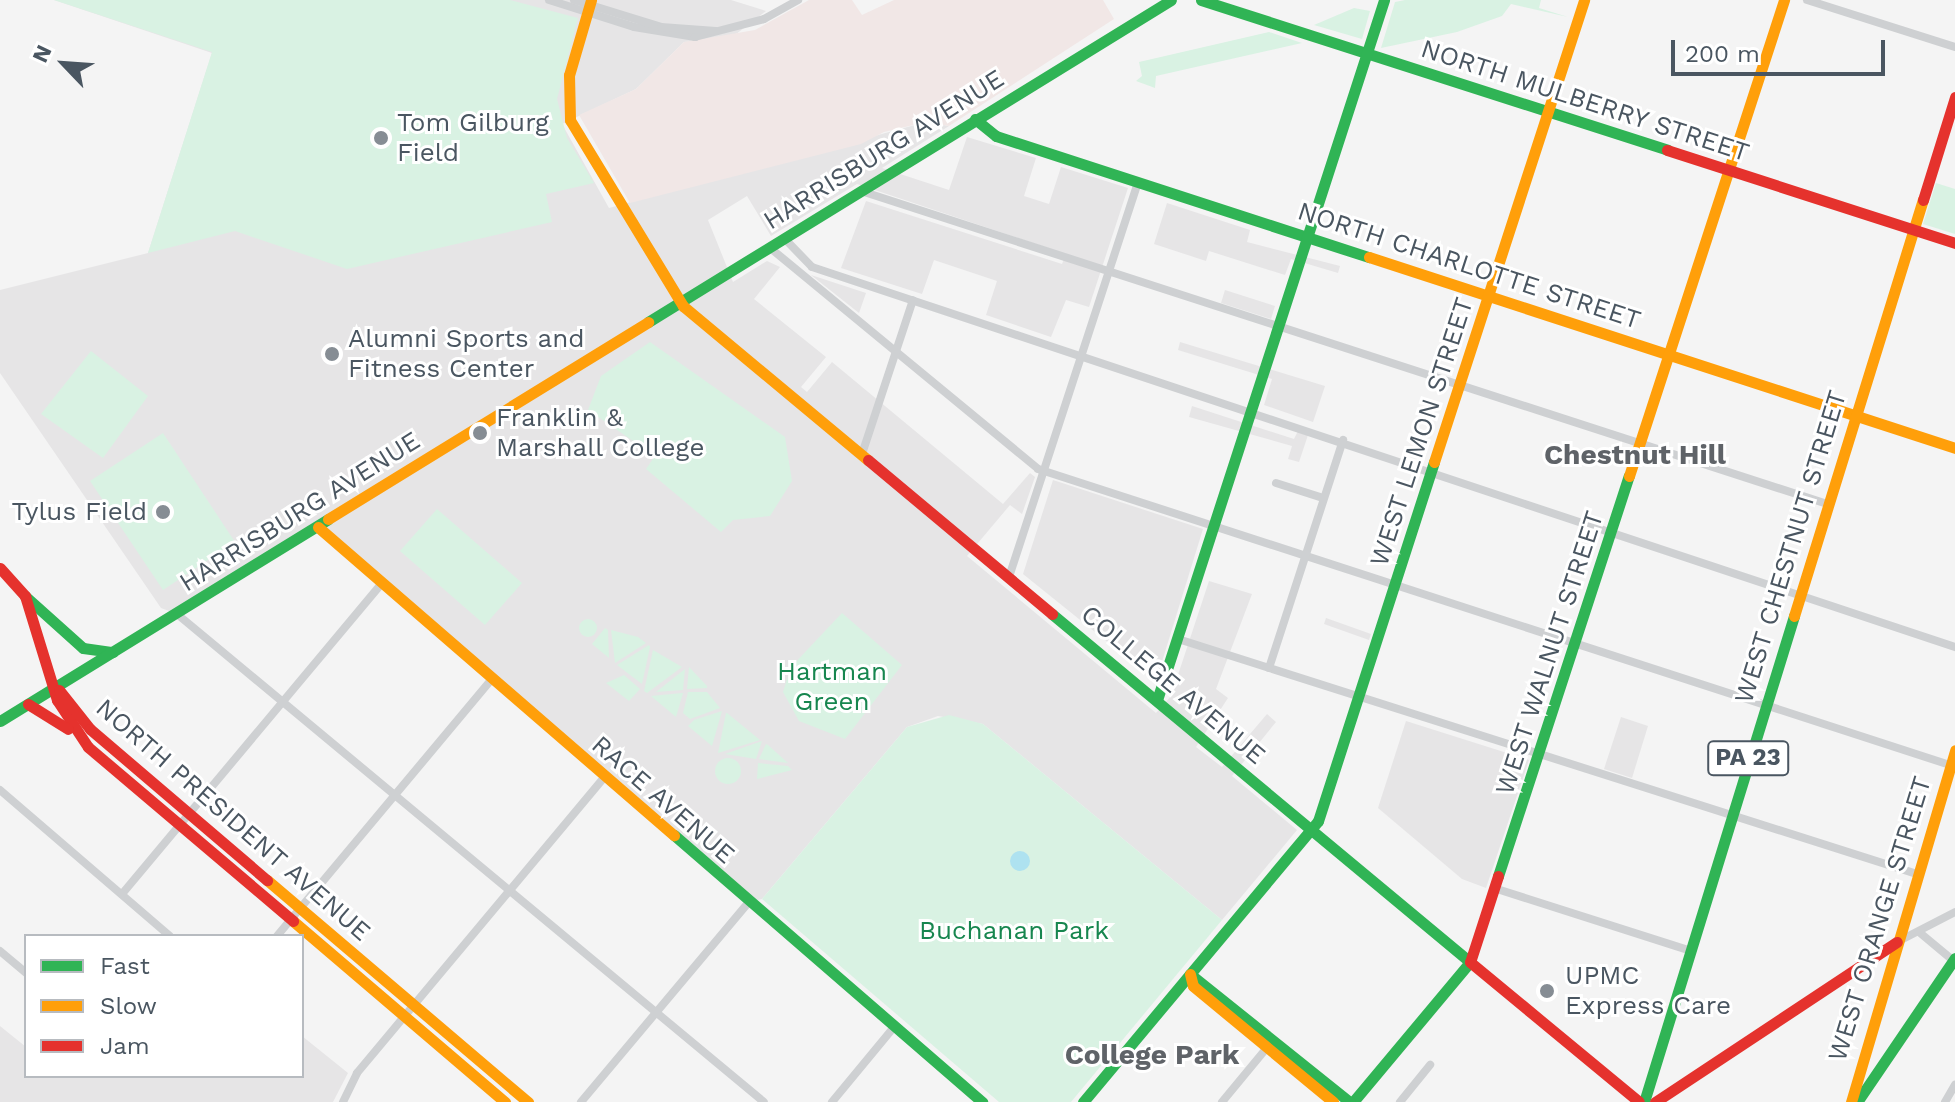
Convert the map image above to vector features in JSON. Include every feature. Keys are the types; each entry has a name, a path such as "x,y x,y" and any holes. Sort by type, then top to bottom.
{"main road":[{"name":"NORTH MULBERRY STREET","path":"1201,0 1955,243"},
{"name":"WEST LEMON STREET","path":"1083,1102 1311,829 1359,697 1584,0"},
{"name":"WEST WALNUT STREET","path":"1352,1102 1470,962 1497,889 1784,0"},
{"name":"HARRISBURG AVENUE","path":"0,721 1162,2"},
{"name":"COLLEGE AVENUE","path":"591,5 569,75 570,120 679,302 1641,1102"},
{"path":"1157,700 1381,9"},
{"name":"WEST CHESTNUT STREET","path":"1641,1102 1955,97"},
{"name":"NORTH CHARLOTTE STREET","path":"975,119 991,135 1955,448"},
{"name":"RACE AVENUE","path":"318,527 490,681 982,1102"},
{"path":"0,568 25,596 83,648 114,652"},
{"path":"25,596 56,687"},
{"name":"NORTH PRESIDENT AVENUE","path":"56,687 63,713 88,747 505,1102"},
{"name":"NORTH PRESIDENT AVENUE","path":"56,687 82,721 528,1102"},
{"path":"28,704 88,747"},
{"name":"WEST ORANGE STREET","path":"1851,1102 1917,874 1953,766 1955,750"},
{"path":"1655,1102 1897,942"},
{"path":"1857,1102 1954,960"},
{"path":"1190,974 1193,986 1352,1102"},
{"path":"1271,1043 1333,1102"}],"street":[{"path":"549,0 591,5"},
{"path":"574,0 661,27 717,32 798,0"},
{"path":"1807,0 1955,47"},
{"path":"1009,577 1046,472 1138,182"},
{"path":"860,190 1109,274 1827,504"},
{"path":"784,238 812,267 1252,409 1955,647"},
{"path":"769,247 896,354 1046,472 1953,766"},
{"path":"862,454 913,300"},
{"path":"1269,668 1343,440"},
{"path":"1276,483 1323,498"},
{"path":"122,894 380,585"},
{"path":"177,614 764,1102"},
{"path":"1178,639 1917,874"},
{"path":"279,934 490,681"},
{"path":"343,1102 404,1016 604,778"},
{"path":"0,790 168,934"},
{"path":"1497,889 1688,950"},
{"path":"581,1102 749,902"},
{"path":"1897,942 1955,912"},
{"path":"1919,932 1954,960"},
{"path":"0,951 24,971"},
{"path":"832,1102 894,1027"},
{"path":"1222,1102 1271,1043"},
{"path":"1400,1102 1430,1065"},
{"path":"1945,1102 1955,1085"}],"shaded area":[{"name":"Franklin & Marshall College","path":"54,0 731,0 766,11 731,38 684,42 636,89 562,124 609,208 926,122 949,126 882,168 949,190 967,137 1036,158 1024,196 1049,204 1061,167 1128,188 1089,307 1066,300 1051,337 986,315 997,281 934,260 922,294 841,268 866,201 1062,264 1066,254 857,184 771,236 747,196 708,220 733,282 767,261 780,267 754,299 826,357 801,387 807,392 832,362 1003,504 1030,473 1035,477 1022,514 1010,505 967,556 1156,713 1171,696 1209,581 1252,594 1216,689 1228,698 1196,747 1222,767 1267,714 1276,722 1232,776 1297,830 1222,920 983,724 938,716 907,727 762,899 749,902 318,528 177,614 161,608 0,373 0,290 148,253 212,53"},
{"path":"809,0 852,0 862,15 894,0 1103,0 1114,19 949,126 926,122 884,132 861,144 630,203 579,115 636,89 684,42 755,30"},
{"path":"1167,203 1250,230 1247,242 1340,266 1338,273 1291,259 1285,275 1209,251 1206,261 1154,244"},
{"path":"811,275 866,293 859,313"},
{"path":"1225,290 1275,306 1271,319 1221,303"},
{"path":"1180,342 1325,386 1313,422 1264,405 1272,379 1178,350"},
{"path":"1192,406 1294,439 1298,431 1308,435 1299,462 1288,459 1292,446 1189,417"},
{"path":"1053,480 1203,529 1156,681 1023,574"},
{"path":"1326,618 1371,634 1369,640 1324,624"},
{"path":"1621,717 1648,726 1632,778 1604,769"},
{"path":"1406,721 1529,760 1486,888 1462,879 1378,808"},
{"path":"0,1026 24,1045 24,1078 304,1078 304,1038 348,1073 333,1102 0,1102"}],"green space":[{"path":"54,0 510,0 578,18 557,99 567,138 594,183 546,194 552,222 347,269 235,231 148,253 212,52"},
{"path":"1541,0 1539,8 1568,17 1511,4 1502,16 1457,32 1381,48 1395,2"},
{"path":"1354,8 1370,11 1362,39 1314,25"},
{"path":"1269,32 1302,43 1156,76 1155,88 1136,81 1142,76 1139,62"},
{"path":"1936,183 1955,189 1955,234 1923,224"},
{"path":"650,342 785,437 792,481 770,516 733,520 721,532 646,469 655,456 588,410 601,376"},
{"path":"91,351 148,396 103,458 41,414"},
{"name":"Tylus Field","path":"163,433 235,542 163,590 90,481"},
{"path":"437,509 522,583 485,625 400,551"},
{"name":"Hartman Green","path":"842,613 902,665 845,739 799,721 783,692 791,667"},
{"path":"588,619 597,628 588,637 579,628"},
{"path":"605,628 608,630 609,658 592,644"},
{"path":"611,630 638,637 646,643 615,663"},
{"path":"650,647 642,684 617,665"},
{"path":"653,650 682,667 647,693 644,691"},
{"path":"689,667 707,686 707,688 687,689"},
{"path":"685,669 683,690 656,692"},
{"path":"624,675 640,689 629,701 606,683"},
{"path":"688,692 707,692 720,708 690,719 683,713"},
{"path":"682,693 676,717 651,696"},
{"path":"722,711 712,746 688,726 694,720"},
{"path":"727,713 760,740 718,753"},
{"name":"Buchanan Park","path":"949,715 983,724 1222,920 1071,1102 999,1102 762,899 907,727"},
{"path":"762,741 756,759 725,754"},
{"path":"768,745 788,763 759,759"},
{"path":"728,758 737,762 741,771 737,780 728,784 719,780 715,771 719,762"},
{"path":"758,763 788,766 792,770 757,779"}],"water":[{"path":"1020,851 1027,854 1030,861 1027,868 1020,871 1013,868 1010,861 1013,854"}],"traffic: fast":[{"path":"648,322 1171,0"},
{"path":"1201,0 1667,150"},
{"path":"1157,700 1384,0"},
{"path":"975,119 996,136 1369,257"},
{"path":"1083,1102 1318,821 1434,462"},
{"path":"1498,876 1629,476"},
{"path":"0,721 328,519"},
{"path":"25,596 83,648 113,652"},
{"path":"1052,614 1470,962 1353,1102"},
{"path":"1644,1102 1794,616"},
{"path":"674,835 982,1102"},
{"path":"1857,1102 1955,958"},
{"path":"1190,974 1350,1102"}],"traffic: slow":[{"path":"591,0 569,75 570,120 683,306 868,460"},
{"path":"1434,462 1584,0"},
{"path":"1629,476 1784,0"},
{"path":"1794,616 1923,200"},
{"path":"1369,257 1955,448"},
{"path":"328,519 648,322"},
{"path":"318,527 674,835"},
{"path":"1851,1102 1955,750"},
{"path":"267,880 528,1102"},
{"path":"293,921 505,1102"},
{"path":"1190,974 1193,986 1333,1102"}],"traffic: jam":[{"path":"1923,200 1955,97"},
{"path":"1667,150 1955,243"},
{"path":"868,460 1052,614"},
{"path":"0,568 25,596 57,700 88,747 293,921"},
{"path":"59,690 90,729 267,880"},
{"path":"28,704 68,729"},
{"path":"1498,876 1470,962 1639,1102"},
{"path":"1655,1102 1897,942"}],"place":[{"name":"Tom Gilburg Field","path":"381,138"},
{"name":"Alumni Sports and Fitness Center","path":"332,354"},
{"name":"Franklin & Marshall College","path":"480,433"},
{"name":"Tylus Field","path":"163,512"},
{"name":"UPMC Express Care","path":"1547,991"}],"district":[{"name":"Chestnut Hill","path":"1635,455"},
{"name":"College Park","path":"1152,1055"}]}
